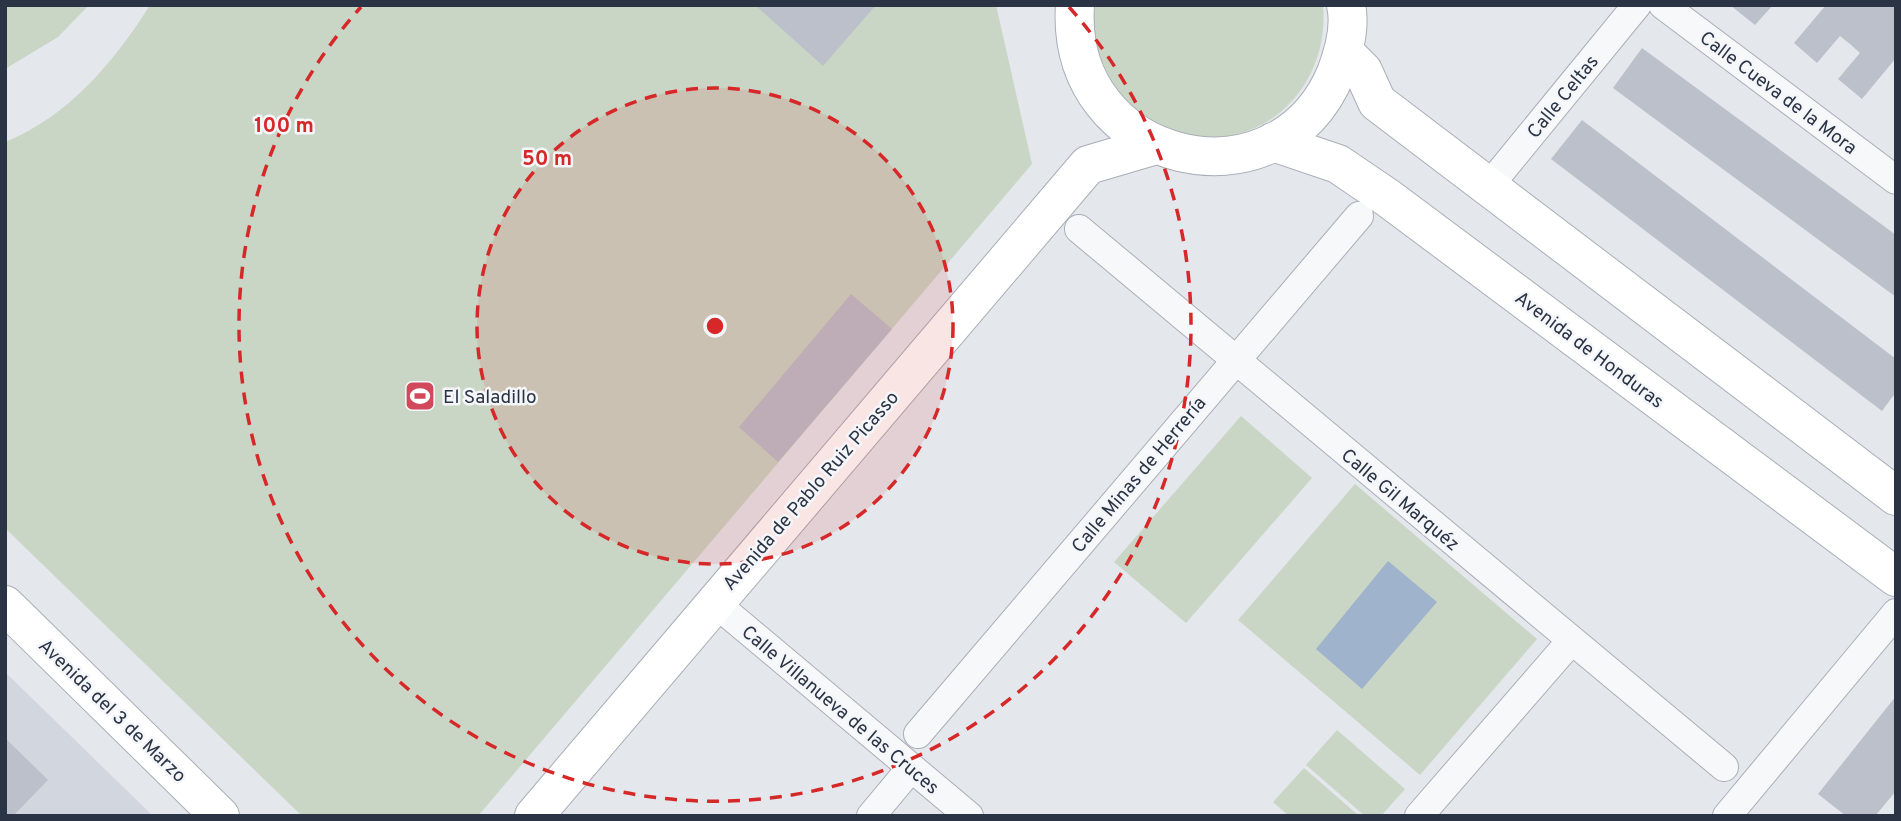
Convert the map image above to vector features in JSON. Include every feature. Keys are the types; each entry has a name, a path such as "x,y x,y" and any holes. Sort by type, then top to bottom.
{"street":[{"path":"1075,5 1073,26 1078,56 1089,84 1107,109 1122,123 1156,145 1195,156 1235,155 1273,142 1306,119 1329,88 1344,52 1346,5"},
{"name":"Calle Celtas","path":"1488,187 1637,5"},
{"name":"Calle Cueva de la Mora","path":"1663,5 1896,180"},
{"path":"1344,52 1363,71 1377,102 1896,496"},
{"path":"1089,84 1088,165 1156,145"},
{"name":"Avenida de Honduras","path":"1273,142 1338,164 1407,211 1896,577"},
{"name":"Avenida de Pablo Ruiz Picasso","path":"534,816 1088,165"},
{"name":"Calle Minas de Herrería","path":"918,734 1359,216"},
{"name":"Calle Gil Marquéz","path":"1079,229 1724,767"},
{"name":"Calle Villanueva de las Cruces","path":"714,602 969,816"},
{"name":"Avenida del 3 de Marzo","path":"5,605 220,816"},
{"path":"1727,816 1896,613"},
{"path":"1419,816 1571,641"},
{"path":"872,816 911,768"}],"shaded area":[{"path":"5,672 153,816 5,816"}],"green space":[{"path":"5,5 89,5 58,37 5,69"},
{"name":"El Saladillo","path":"150,5 996,5 1032,164 478,816 302,816 5,528 5,142 49,118 88,85 121,47"},
{"path":"1095,5 1323,5 1322,37 1314,66 1300,91 1280,112 1257,127 1229,136 1199,136 1168,128 1136,112 1124,101 1099,52 1094,23"},
{"path":"1241,416 1312,478 1186,623 1114,562"},
{"path":"1355,484 1537,639 1420,775 1238,620"},
{"path":"1337,730 1405,789 1381,816 1365,816 1306,765"},
{"path":"1304,768 1359,816 1289,816 1273,802"}],"water":[{"path":"1388,561 1437,602 1362,689 1316,649"}],"building":[{"path":"755,5 876,5 823,66"},
{"path":"1730,5 1773,5 1755,25"},
{"path":"1826,5 1896,7 1896,58 1862,99 1838,79 1860,53 1850,44 1840,36 1817,63 1794,43"},
{"path":"1642,48 1896,235 1896,297 1613,88"},
{"path":"1582,120 1896,359 1896,392 1882,411 1551,159"},
{"path":"851,294 892,329 778,462 739,427"},
{"path":"1896,696 1896,791 1875,816 1846,816 1818,794"},
{"path":"5,738 48,780 13,816 5,816"}],"place":[{"name":"El Saladillo","path":"420,396"}]}
